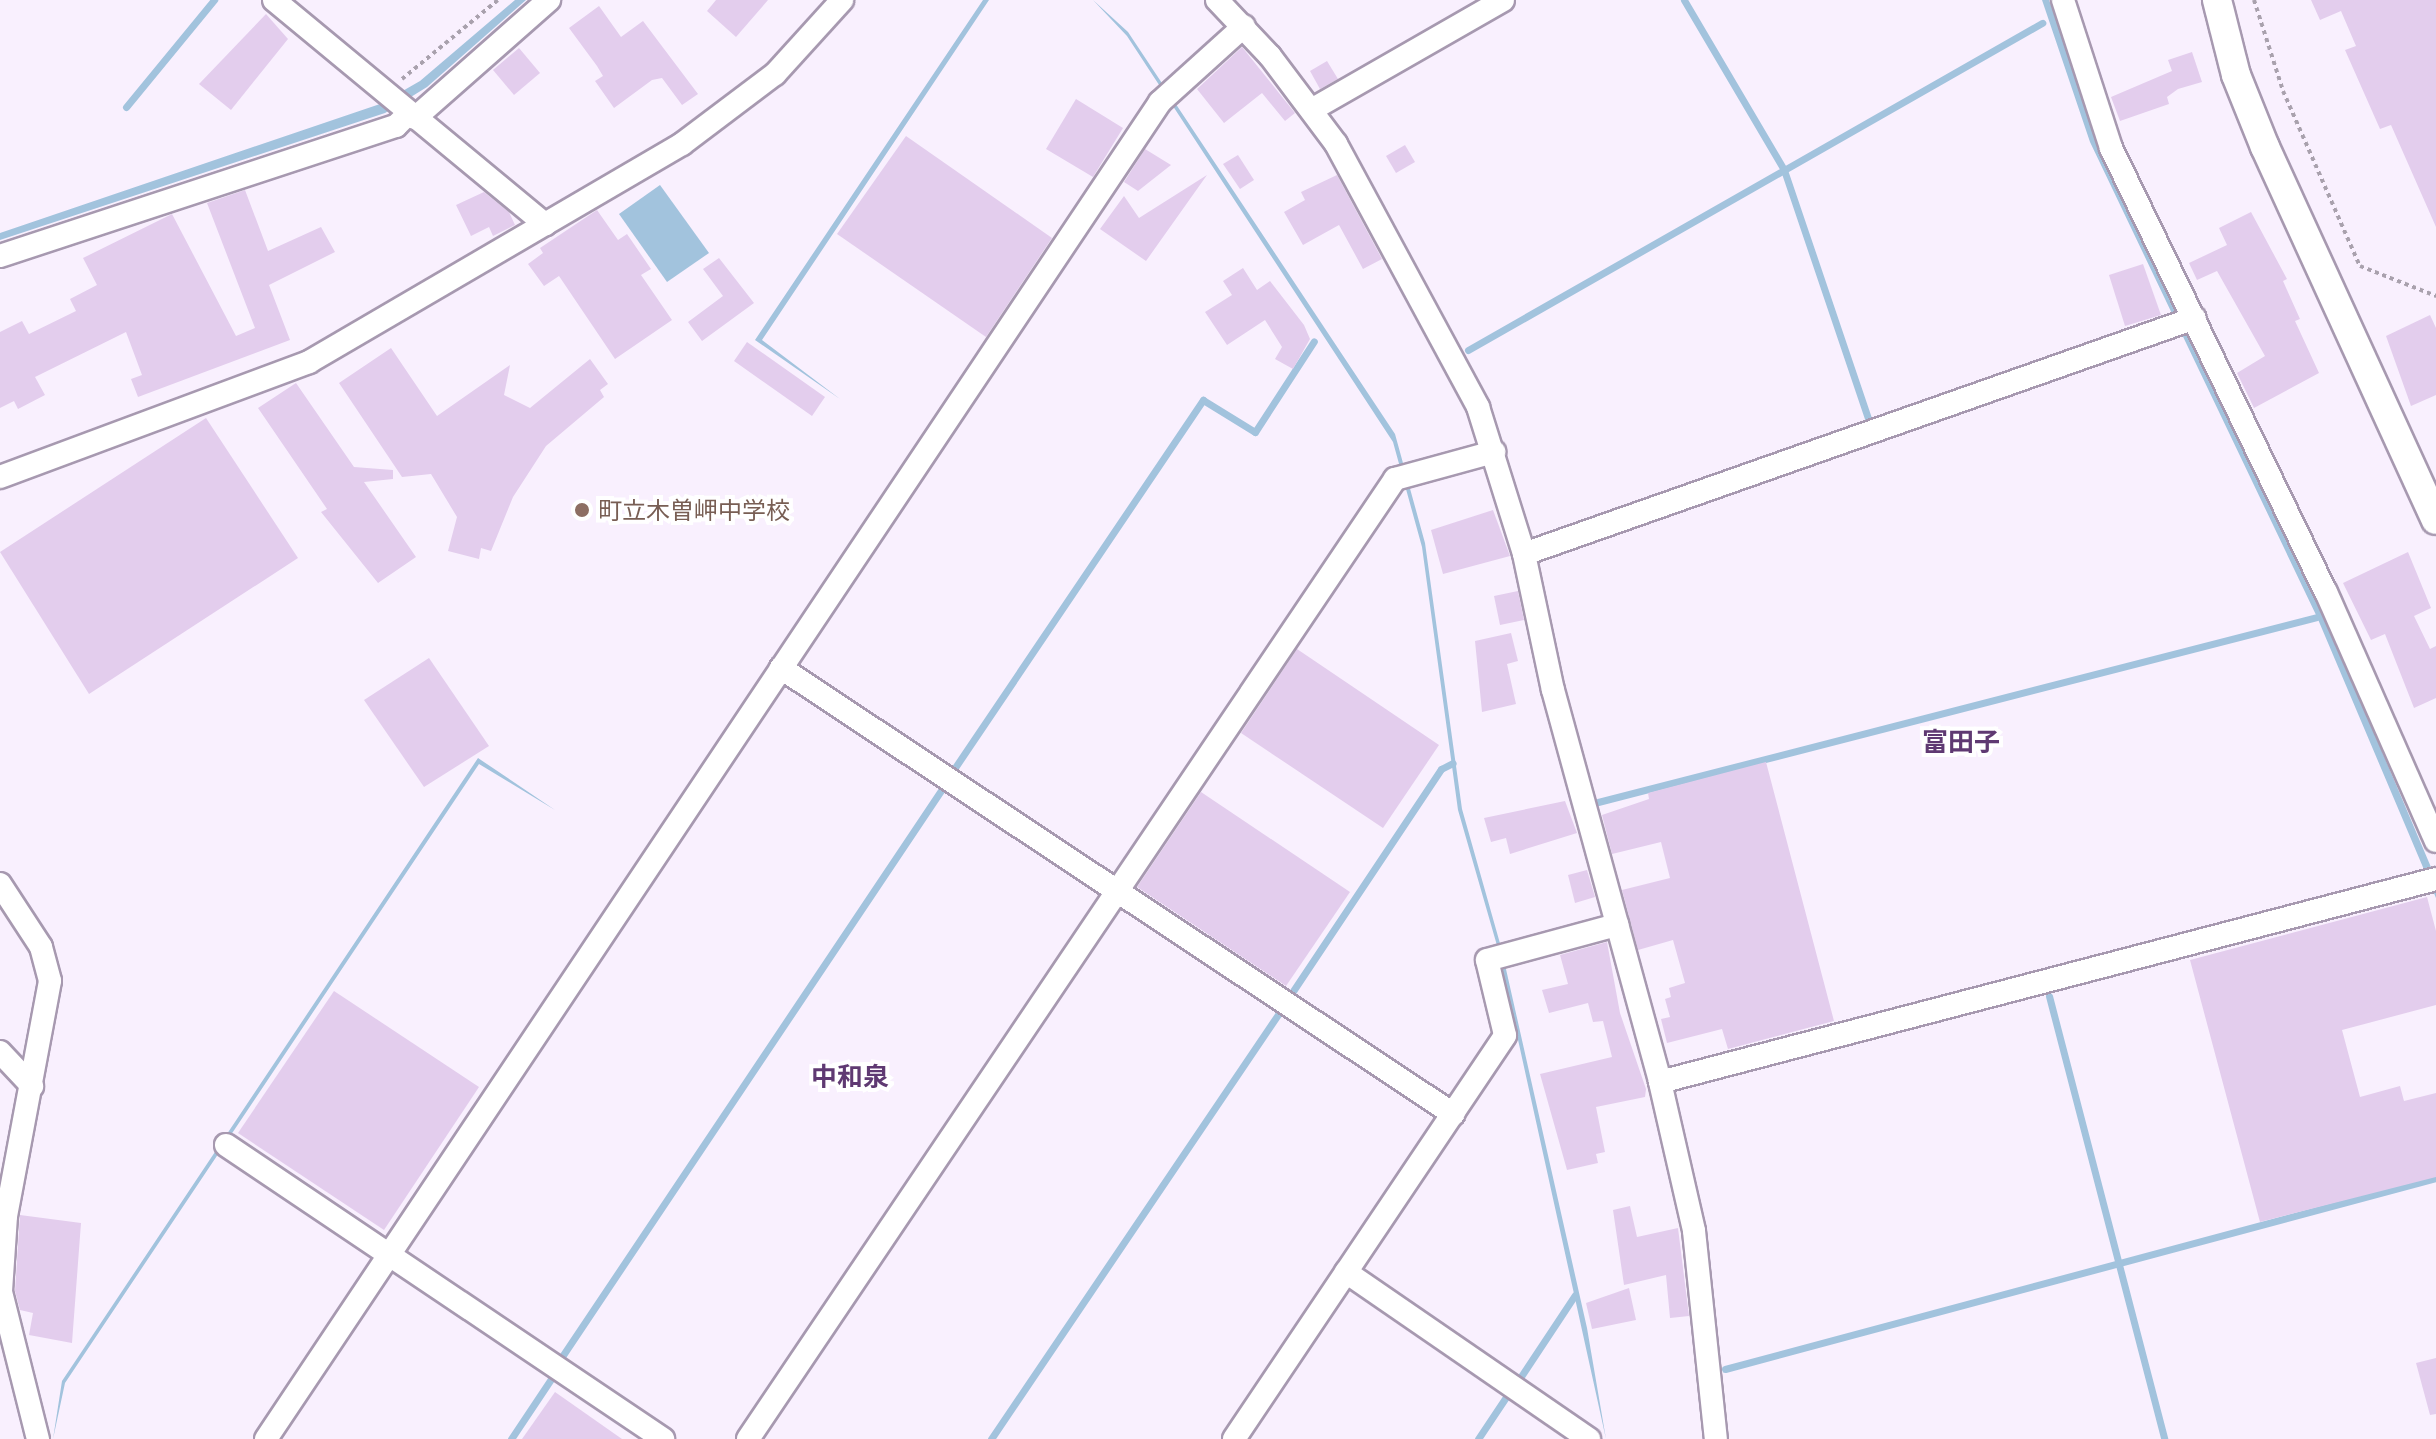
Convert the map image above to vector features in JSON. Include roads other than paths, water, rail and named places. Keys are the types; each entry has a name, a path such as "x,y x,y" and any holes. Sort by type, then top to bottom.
{"street":[{"path":"274,0 545,224"},
{"path":"0,256 396,126 400,106 549,0"},
{"path":"0,477 309,362 545,224 736,106 808,44 842,0"},
{"path":"1217,0 1244,26 1313,109 1453,356 1494,452 1524,554 1553,690 1660,1082 1694,1231 1716,1439"},
{"path":"1313,109 1503,0"},
{"path":"2063,0 2111,148 2184,322 2349,641 2436,841"},
{"path":"2217,0 2236,75 2265,147 2436,520"},
{"path":"266,1439 1165,96 1244,26"},
{"path":"1524,554 2184,322"},
{"path":"748,1439 1117,891 1404,476 1494,452"},
{"path":"781,668 1453,1114"},
{"path":"1660,1082 2430,881"},
{"path":"0,884 41,947 50,981 6,1216 1,1292 38,1439"},
{"path":"1234,1439 1505,1035 1487,960 1617,925"},
{"path":"0,1052 32,1086"},
{"path":"226,1145 663,1439"},
{"path":"1346,1272 1589,1439"}],"water":[{"path":"515,0 526,0 427,87 385,113 0,240 0,233 380,104 420,81"},
{"path":"983,0 989,0 762,340 840,399 755,340"},
{"path":"1093,0 1128,32 1395,434 1425,543 1462,809 1501,947 1587,1328 1606,1439 1498,949 1458,810 1422,547 1393,442 1127,36"},
{"path":"2042,0 2049,0 2097,139 2323,612 2436,879 2436,898 2317,617 2090,142"},
{"path":"660,185 709,253 667,282 619,214"},
{"path":"478,758 555,810 479,764 65,1383 53,1439 62,1381"}],"waterway":[{"path":"126,107 214,0"},
{"path":"1684,0 1784,170 1869,421"},
{"path":"1468,350 2042,23"},
{"path":"952,772 1203,400 1255,432 1314,341"},
{"path":"1598,802 2317,617"},
{"path":"1289,997 1441,769 1453,763"},
{"path":"559,1361 944,786"},
{"path":"2049,996 2164,1439"},
{"path":"991,1439 1281,1010"},
{"path":"1725,1369 2436,1178"},
{"path":"1518,1381 1575,1295"},
{"path":"511,1439 553,1376"},
{"path":"1478,1439 1510,1391"}],"place":[{"name":"町立木曽岬中学校","path":"582,510"}],"district":[{"name":"富田子","path":"1961,742"},
{"name":"中和泉","path":"850,1077"}]}
